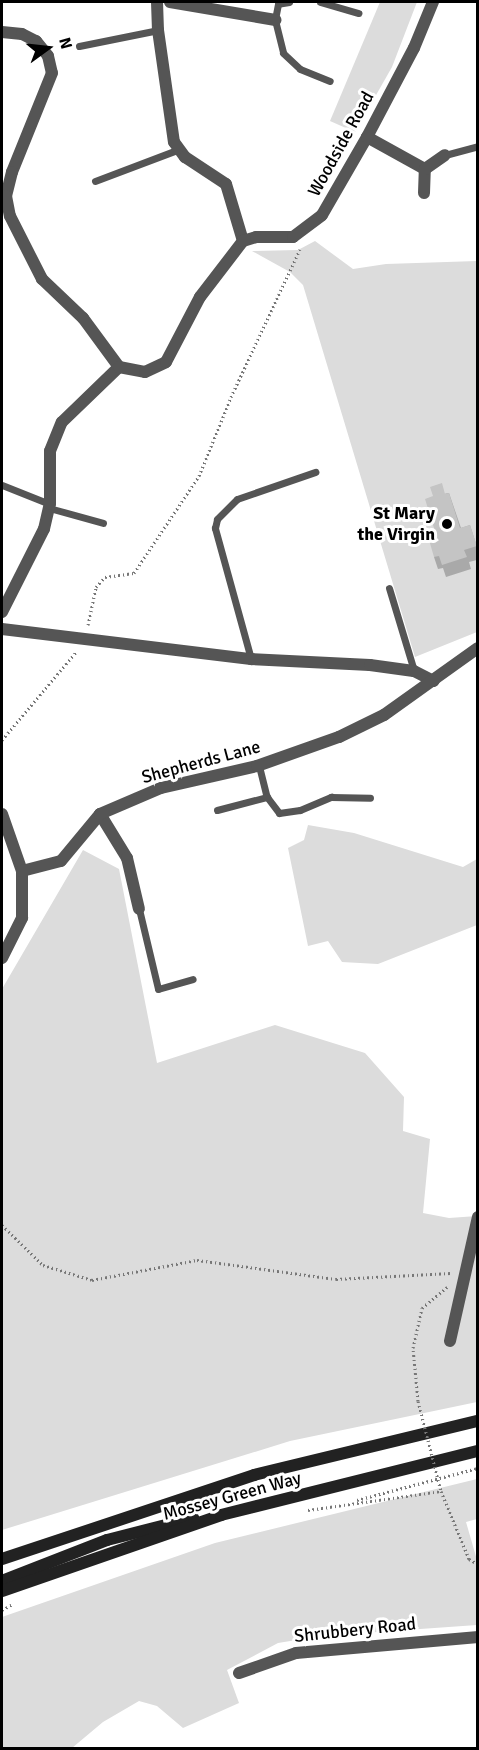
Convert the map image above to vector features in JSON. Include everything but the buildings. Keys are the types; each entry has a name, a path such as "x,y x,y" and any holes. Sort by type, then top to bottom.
{"main road":[{"name":"Mossey Green Way","path":"2,1558 254,1474 477,1421"},
{"name":"Mossey Green Way","path":"2,1592 221,1515 477,1451"},
{"path":"2,1581 149,1527 221,1515"}],"street":[{"path":"157,2 169,126 177,150 226,184 243,241"},
{"path":"170,2 275,20"},
{"name":"Woodside Road","path":"309,228 340,188 414,48 433,2"},
{"path":"2,32 22,34 36,41 48,56 52,73 12,172 6,196 10,216 42,279 83,318 119,367 132,373 145,372 166,362 203,291 243,241 256,237 286,239 309,228"},
{"path":"367,137 425,169"},
{"path":"425,169 445,155"},
{"path":"424,193 425,169"},
{"path":"2,612 39,543 49,506 50,451 56,432 119,367"},
{"path":"2,629 84,641 251,659 369,665 414,671 434,681"},
{"name":"Shepherds Lane","path":"22,871 61,861 100,814 161,788 259,766 339,737 384,715 477,648"},
{"path":"2,814 22,871 22,918 2,958"},
{"path":"100,814 127,858 139,909"},
{"path":"450,1341 477,1217"},
{"name":"Shrubbery Road","path":"239,1673 296,1653 477,1637"}],"lane":[{"path":"289,2 278,3 275,20 283,53 300,69 330,81"},
{"path":"320,2 358,13"},
{"path":"79,46 158,30"},
{"path":"445,155 477,146"},
{"path":"95,181 177,150"},
{"path":"251,659 215,528 217,519 237,499 315,472"},
{"path":"2,485 49,506 103,523"},
{"path":"389,588 414,671"},
{"path":"259,766 267,797 279,813 287,813 332,797 370,798"},
{"path":"217,810 267,797"},
{"path":"139,909 158,989 193,979"}],"path":[{"path":"2,740 57,679 84,641 96,587 105,577 134,573 199,476 309,228"},
{"path":"2,1225 43,1265 92,1280 197,1260 336,1279 465,1273"},
{"path":"465,1273 422,1308 413,1348 418,1401 441,1491 469,1559 477,1564"},
{"path":"441,1491 344,1504 477,1468"}],"shaded area":[{"path":"380,2 417,2 392,67 355,132 330,121"},
{"path":"315,241 353,269 386,264 477,261 477,632 415,657 303,285 290,272 252,251 298,250"},
{"path":"308,825 354,833 463,867 477,859 477,925 378,964 342,962 328,941 308,946 288,848 304,840"},
{"path":"83,850 119,869 157,1063 275,1025 365,1053 404,1097 403,1131 430,1139 423,1213 449,1218 477,1216 477,1402 290,1441 2,1530 2,989"},
{"path":"477,1479 477,1519 466,1522 477,1560 477,1625 321,1636 278,1643 227,1670 239,1703 183,1728 157,1706 139,1701 103,1722 72,1748 2,1748 2,1617 215,1543"}],"place":[{"name":"St Mary the Virgin","path":"447,524"}]}
